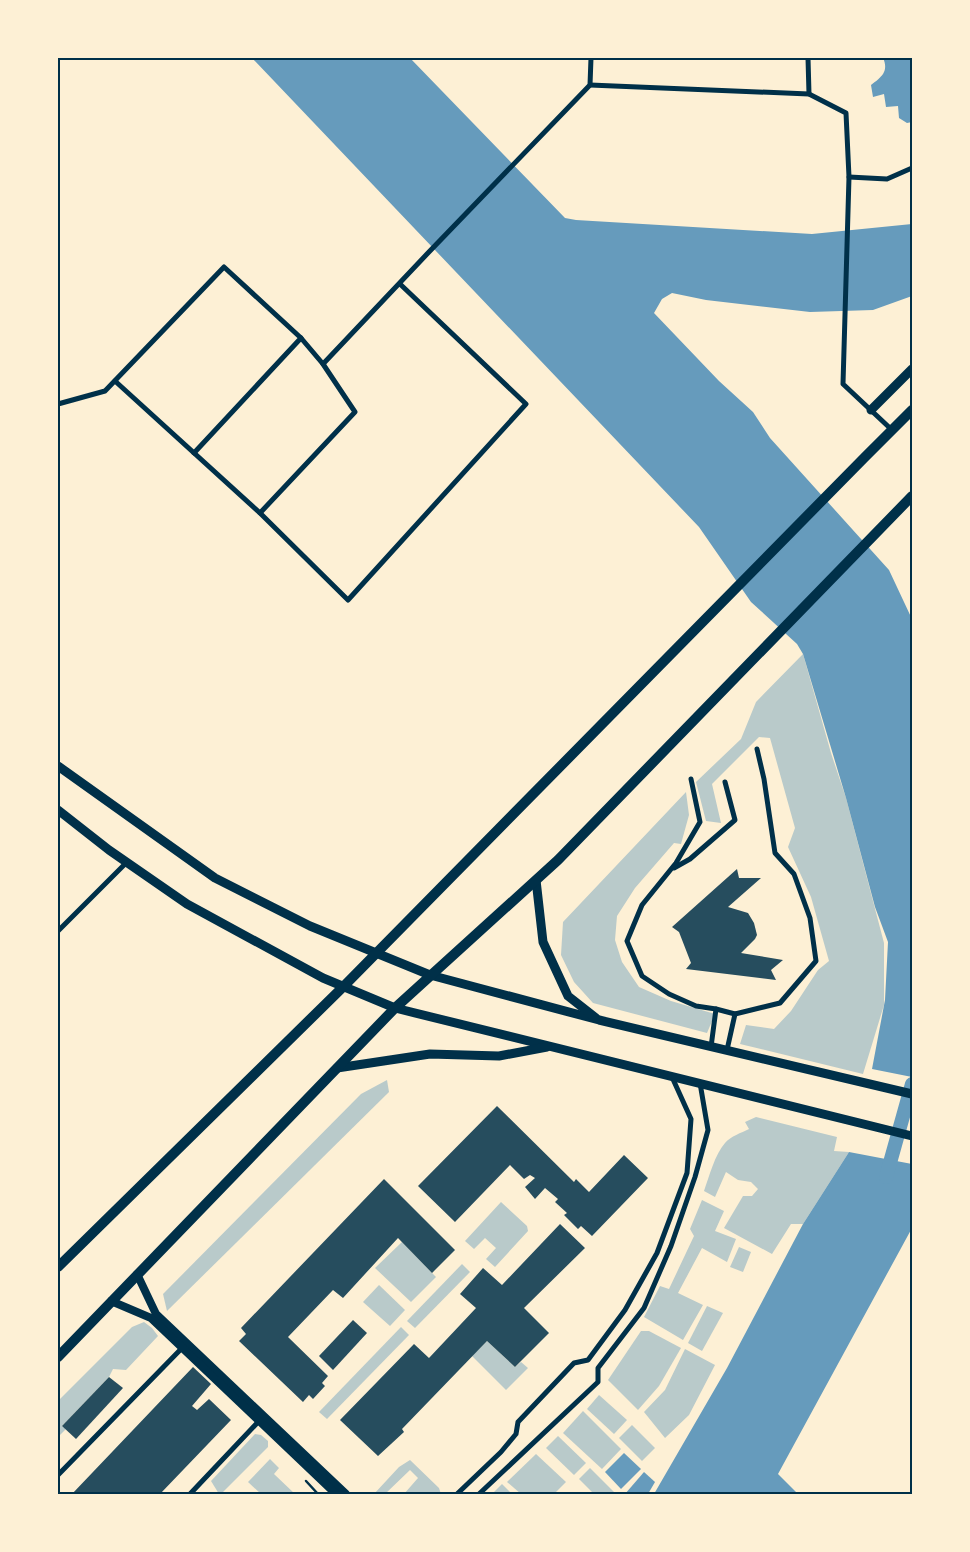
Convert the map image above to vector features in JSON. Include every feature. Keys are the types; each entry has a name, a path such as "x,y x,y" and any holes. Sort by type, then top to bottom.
{"main road":[{"path":"872,410 912,369"},
{"path":"58,1267 344,986 912,410"},
{"path":"58,1356 395,1008 558,860 911,497"},
{"path":"58,766 215,878 310,926 430,976 599,1020 912,1094"},
{"path":"58,810 187,904 322,978 395,1008 912,1136"},
{"path":"536,880 543,942 568,996 599,1020"},
{"path":"337,1068 430,1054 498,1056 552,1046"}],"street":[{"path":"324,364 590,84 591,58"},
{"path":"808,58 809,94"},
{"path":"590,84 809,94 846,113 848,223 843,384 892,430"},
{"path":"848,177 887,179 912,168"},
{"path":"58,404 105,391 224,267 301,338 324,364 355,412 260,513"},
{"path":"115,381 260,513 348,600 526,404 400,284"},
{"path":"194,453 301,338"},
{"path":"691,779 700,822 676,863 642,904 628,940 642,976 669,994 696,1006 735,1014 780,1003 816,961 810,918 794,874 775,853 764,779 757,749"},
{"path":"670,870 690,860 735,820 725,782"},
{"path":"58,930 127,862"},
{"path":"711,1047 716,1009"},
{"path":"727,1051 735,1014"},
{"path":"458,1494 501,1452 516,1434 518,1422 574,1363 588,1360 625,1310 657,1253 687,1172 688,1164 691,1119 672,1076"},
{"path":"479,1494 598,1382 598,1368 644,1308 671,1246 696,1177 708,1130 700,1083"},
{"path":"137,1274 156,1314 185,1346"},
{"path":"111,1301 151,1318 185,1346 262,1419 346,1494"},
{"path":"58,1475 185,1346"},
{"path":"190,1494 262,1419"},
{"path":"262,1419 336,1494"}],"shaded area":[{"path":"803,654 846,798 884,943 884,1005 863,1074 740,1044 746,1025 774,1029 791,1011 818,970 829,961 811,897 788,847 795,828 770,738 759,737 712,784 721,823 706,821 696,782 741,739 756,702"},
{"path":"686,792 689,815 681,844 674,843 635,888 617,916 615,940 622,962 639,987 671,1001 715,1014 707,1033 593,1003 574,982 561,955 563,922"},
{"path":"387,1080 389,1092 167,1311 163,1294 361,1094"},
{"path":"756,1117 837,1137 834,1151 849,1152 803,1224 791,1224 772,1254 724,1228 743,1196 752,1196 758,1189 751,1182 738,1180 726,1172 715,1197 704,1191 721,1148 730,1138 749,1129 745,1122"},
{"path":"702,1200 724,1211 715,1231 736,1239 727,1262 702,1248 678,1293 703,1305 683,1340 644,1317 660,1286 669,1289 694,1236 690,1229"},
{"path":"501,1202 527,1226 528,1231 495,1267 486,1259 496,1248 485,1238 474,1249 465,1241"},
{"path":"402,1242 436,1277 411,1302 375,1268"},
{"path":"739,1247 751,1252 743,1272 730,1267"},
{"path":"462,1264 470,1272 415,1328 407,1321"},
{"path":"379,1285 405,1310 390,1326 363,1302"},
{"path":"707,1306 723,1313 702,1351 688,1343"},
{"path":"144,1322 158,1336 126,1370 113,1369 109,1377 62,1426 66,1429 58,1437 58,1401 132,1327"},
{"path":"401,1327 409,1335 327,1419 319,1412"},
{"path":"641,1331 649,1331 681,1348 659,1386 638,1410 608,1380"},
{"path":"487,1341 515,1367 521,1362 528,1368 506,1390 472,1356"},
{"path":"685,1349 715,1365 689,1415 665,1438 644,1412 665,1390"},
{"path":"599,1395 627,1420 614,1434 587,1409"},
{"path":"583,1411 621,1449 602,1469 563,1433"},
{"path":"632,1425 655,1448 642,1461 619,1438"},
{"path":"255,1434 261,1435 268,1441 268,1447 219,1494 211,1481"},
{"path":"558,1436 586,1463 574,1475 546,1448"},
{"path":"536,1454 566,1482 554,1494 521,1494 507,1482"},
{"path":"270,1459 279,1468 274,1474 295,1494 261,1494 248,1482"},
{"path":"410,1460 439,1488 441,1494 404,1494 418,1478 410,1470 385,1494 374,1494 399,1467"},
{"path":"590,1468 614,1492 611,1494 594,1494 579,1479"},
{"path":"502,1484 512,1494 492,1494"}],"water":[{"path":"252,58 410,58 565,218 812,234 912,224 912,296 873,310 810,312 706,300 672,293 662,299 654,313 719,381 753,412 770,438 889,570 911,617 912,1077 872,1069 885,1000 888,942 875,907 846,798 803,654 797,644 751,602 699,527"},
{"path":"883,58 910,58 912,60 912,122 907,123 899,118 898,106 886,107 884,94 873,97 871,85 885,70"},
{"path":"849,1152 912,1164 912,1228 778,1474 798,1494 654,1494 727,1368 803,1224"},
{"path":"624,1453 641,1469 621,1489 605,1472"},
{"path":"644,1472 655,1482 648,1494 625,1494"}],"building":[{"path":"737,869 739,878 761,878 728,907 748,913 754,923 757,935 741,953 783,960 771,970 776,980 686,969 691,963 679,932 672,927"},
{"path":"497,1106 574,1182 576,1179 589,1192 624,1155 648,1178 592,1236 581,1226 578,1229 564,1215 567,1213 555,1202 558,1199 545,1188 535,1199 525,1187 535,1178 530,1175 524,1179 510,1165 455,1222 418,1186"},
{"path":"384,1179 455,1250 432,1273 398,1238 343,1298 333,1290 288,1337 328,1376 322,1383 325,1386 313,1399 309,1395 303,1402 239,1341 246,1334 241,1328"},
{"path":"560,1224 585,1248 524,1308 549,1333 515,1367 487,1341 402,1429 404,1432 378,1456 340,1420 414,1344 429,1358 476,1308 460,1294 483,1268 502,1285"},
{"path":"353,1320 367,1333 333,1370 319,1356"},
{"path":"193,1367 211,1384 192,1406 197,1410 209,1399 231,1420 160,1494 72,1494"},
{"path":"109,1377 123,1388 76,1439 62,1426"}],"waterway":[{"path":"886,1177 912,1084"}]}
